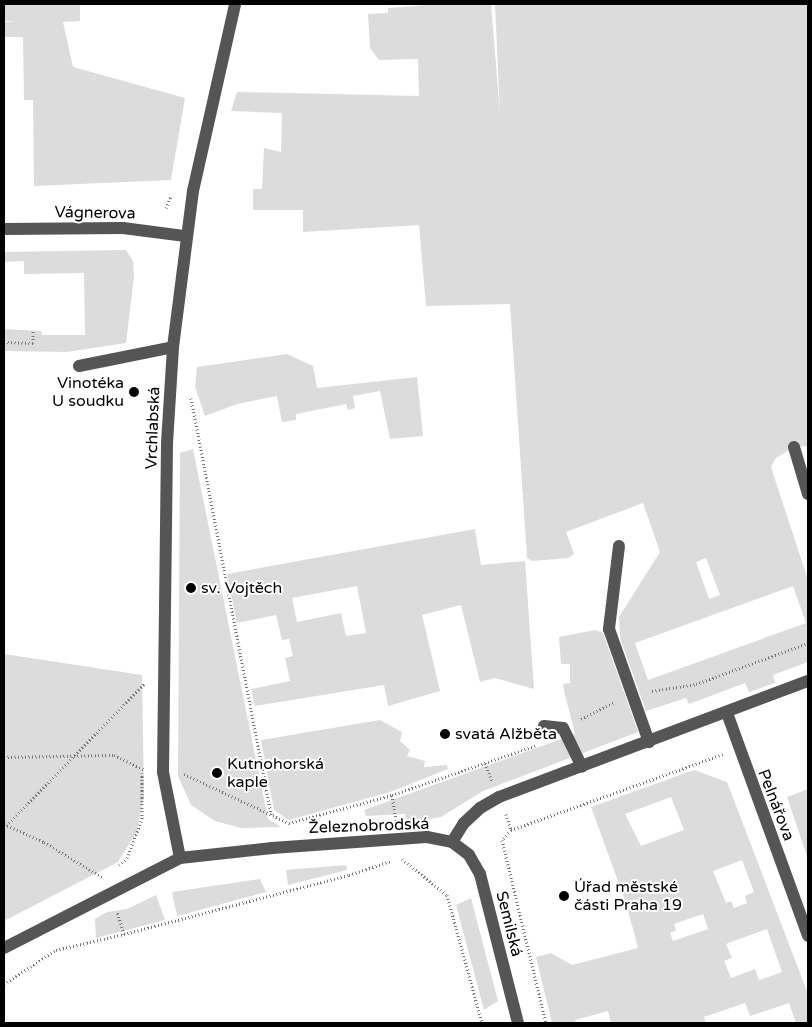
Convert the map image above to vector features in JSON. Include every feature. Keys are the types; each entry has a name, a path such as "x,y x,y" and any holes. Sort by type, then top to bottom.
{"street":[{"name":"Vrchlabská","path":"180,858 163,772 167,443 173,347 185,236 222,50 235,4"},
{"name":"Vágnerova","path":"4,229 122,228 185,236"},
{"path":"79,366 173,347"},
{"path":"794,447 808,494"},
{"path":"619,546 609,629 649,742"},
{"name":"Železnobrodská","path":"4,948 109,891 180,858 398,838 427,837 452,842 464,823 480,808 582,767 727,714 808,681"},
{"name":"Pelnářova","path":"727,714 808,936"},
{"path":"544,726 563,728 582,767"},
{"name":"Semilská","path":"452,842 469,856 480,874 518,1023"}],"path":[{"path":"4,342 33,343 33,331"},
{"path":"189,389 271,815"},
{"path":"179,772 289,823 392,795 558,738 576,721 633,694 696,684 808,643"},
{"path":"108,874 104,878 5,826 142,684 146,684"},
{"path":"546,1023 502,840 511,830 728,752"},
{"path":"4,757 75,754 114,756 144,770 142,819 127,858 113,871"},
{"path":"485,763 495,787"},
{"path":"392,795 396,823"},
{"path":"504,809 511,830"},
{"path":"4,984 56,950 124,934 401,859 447,896 482,1023"},
{"path":"116,908 124,934"}],"shaded area":[{"path":"4,4 80,4 80,21 63,22 73,67 185,98 171,180 34,186 33,100 24,100 23,37 4,37 4,22 17,21 4,21"},
{"path":"440,4 491,4 500,114 495,4 808,4 808,446 794,447 776,458 771,467 808,580 808,662 773,675 775,683 749,692 745,683 689,704 686,698 646,711 620,638 619,617 660,552 643,503 566,532 574,554 568,558 532,561 527,558 510,304 426,306 419,225 303,232 303,210 253,210 253,189 262,189 264,148 281,152 282,113 231,111 237,92 419,96 418,59 379,60 370,48 368,14 388,13 388,8","holes":["706,558 720,595 709,599 696,562","793,586 806,623 648,680 635,643"]},
{"path":"126,250 133,261 134,277 126,343 67,352 4,351 4,329 41,331 42,335 85,335 84,273 24,274 24,261 4,262 4,252"},
{"path":"287,354 313,366 317,388 417,377 423,436 390,439 380,391 353,396 355,408 348,410 346,404 296,414 296,420 282,422 277,396 237,404 205,416 195,387 197,367"},
{"path":"193,449 268,819 281,827 241,828 215,821 191,805 178,776 180,453"},
{"path":"475,529 481,565 525,561 534,689 495,678 480,682 461,605 422,615 440,691 388,706 384,685 255,706 251,689 290,681 285,658 293,656 289,639 282,640 276,615 237,623 227,574","holes":["357,586 366,633 346,636 341,613 297,622 292,598"]},
{"path":"595,630 603,633 638,732 483,791 441,817 406,823 405,814 366,816 364,810 575,734 563,684 570,683 570,664 561,664 559,637"},
{"path":"4,654 142,675 144,796 137,831 118,862 4,921"},
{"path":"380,720 402,732 400,741 410,750 407,756 425,761 424,767 447,765 448,769 390,792 289,820 274,810 261,740"},
{"path":"694,770 727,782 808,994 808,1023 796,1023 789,1003 750,1016 745,1003 704,1017 706,1023 611,1023 608,1011 575,1020 576,1023 552,1023 536,957 551,953 572,965 638,948 626,903 591,807","holes":["671,797 684,830 641,846 625,814","742,860 754,892 745,896 747,903 734,908 731,901 726,903 713,871","703,914 708,929 673,941 670,933 676,930 674,924","767,929 782,972 759,980 755,969 731,978 724,961 732,958 726,944"]},
{"path":"808,789 808,859 787,797"},
{"path":"346,865 347,870 288,885 286,870"},
{"path":"260,879 266,892 177,916 172,892"},
{"path":"156,895 165,920 96,938 95,919 107,912 127,909"},
{"path":"471,898 498,1001 484,1010 456,905"}],"place":[{"name":"Vinotéka U soudku","path":"134,392"},
{"name":"sv. Vojtěch","path":"191,588"},
{"name":"svatá Alžběta","path":"445,734"},
{"name":"Kutnohorská kaple","path":"217,773"},
{"name":"Úřad městské části Praha 19","path":"564,896"}]}
